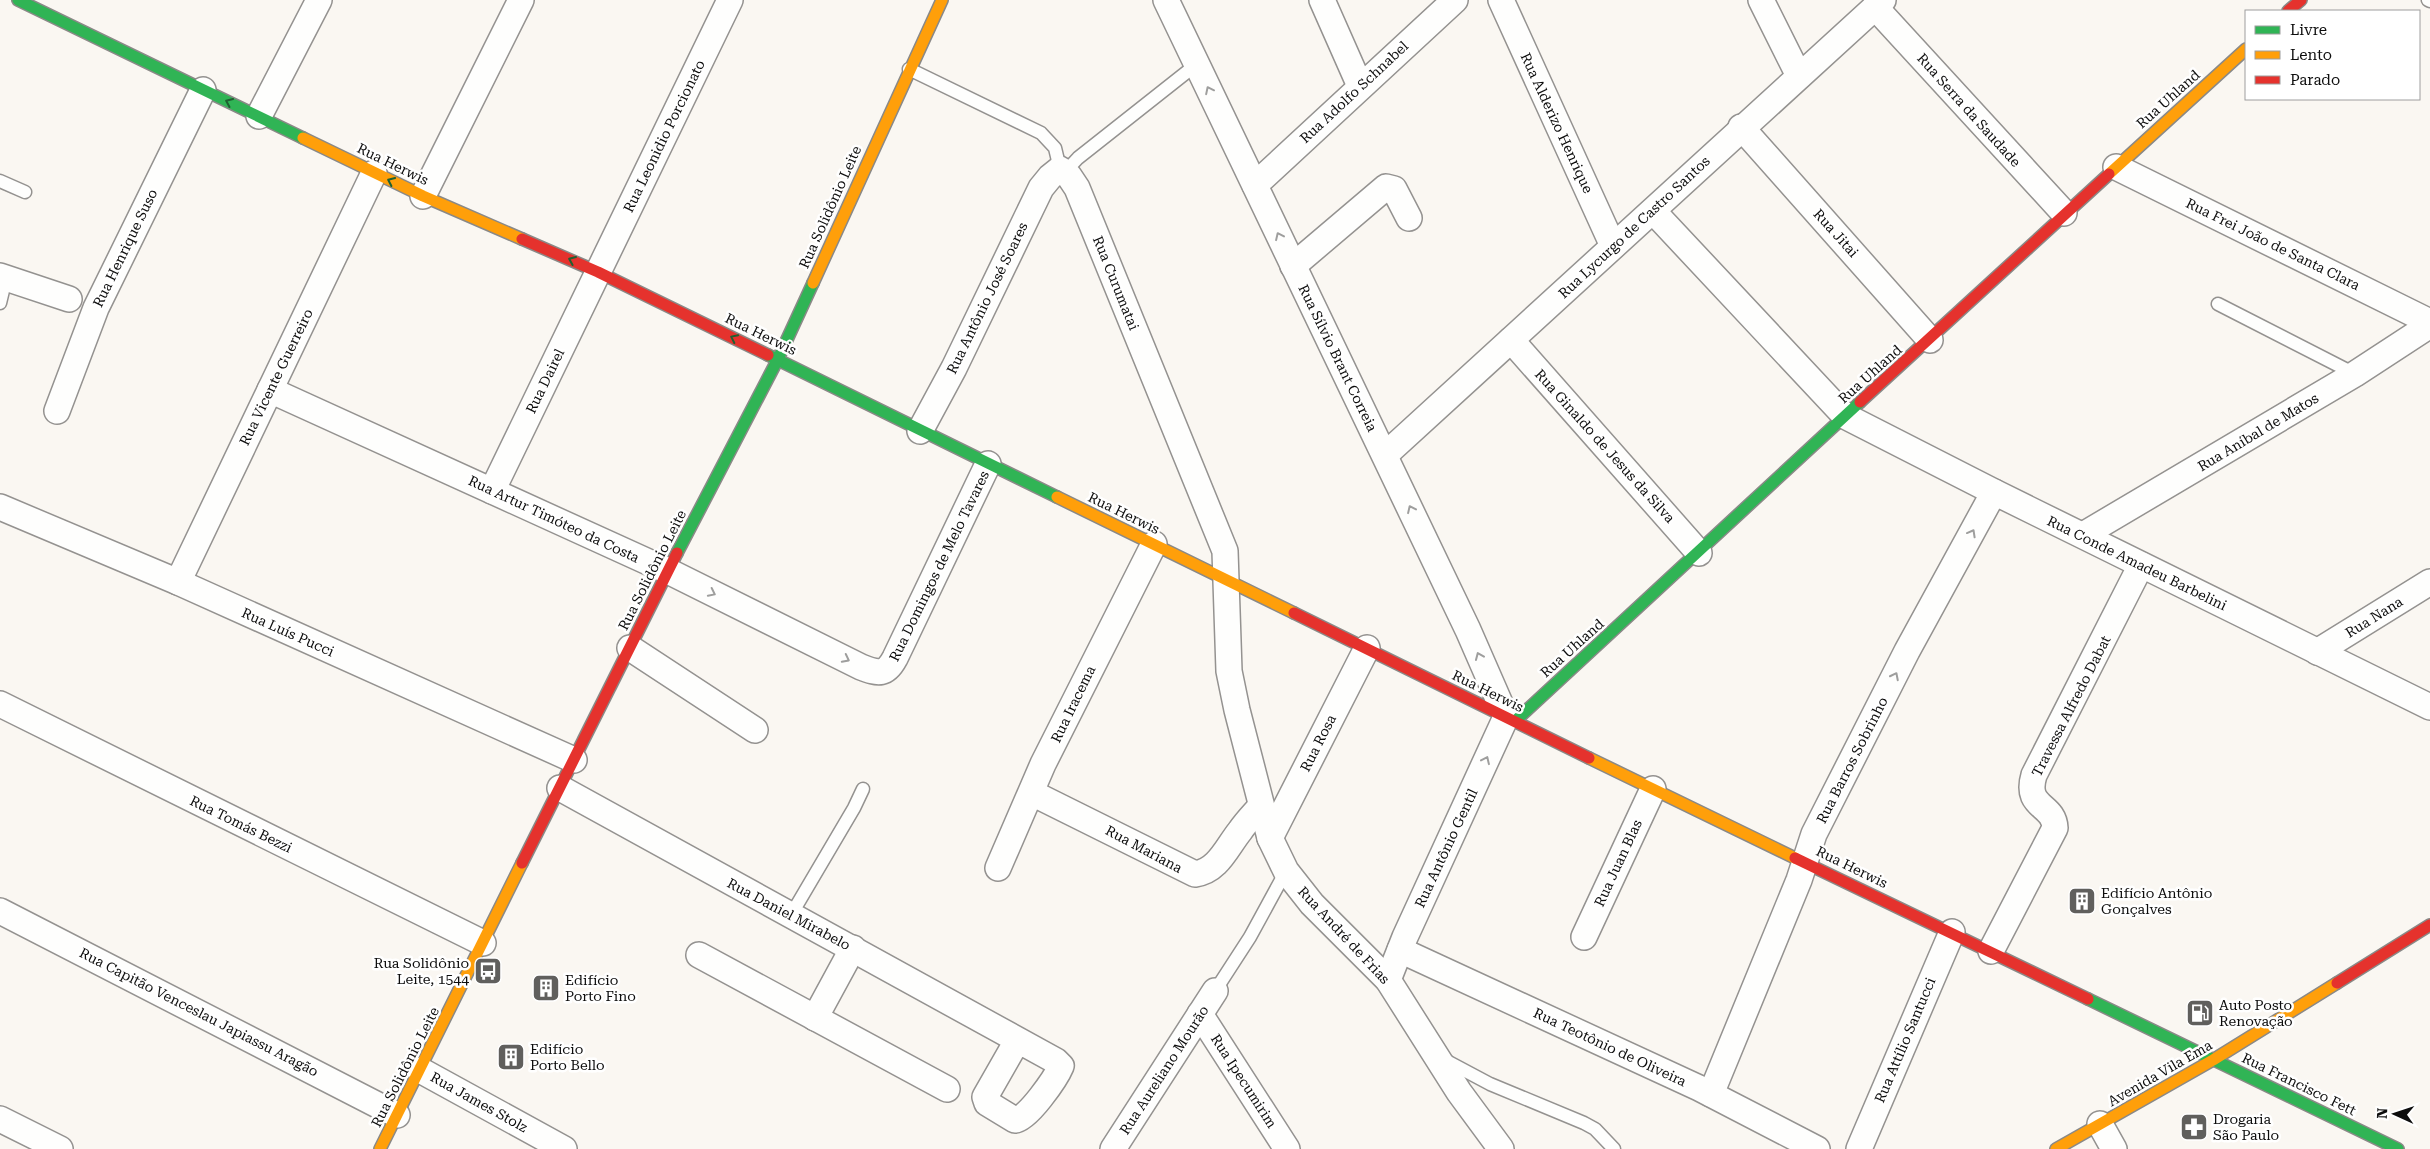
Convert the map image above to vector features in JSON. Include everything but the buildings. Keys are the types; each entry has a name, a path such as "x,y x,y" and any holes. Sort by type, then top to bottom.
{"main road":[{"name":"Rua Herwis","path":"18,0 423,196 598,272 1653,789 1952,932 2213,1060"},
{"name":"Rua Solidônio Leite","path":"380,1149 668,571 778,359 942,0"},
{"path":"2289,10 2301,0"},
{"name":"Rua Uhland","path":"1510,719 1700,553 1845,416 2245,50"},
{"name":"Avenida Vila Ema","path":"2056,1149 2213,1060 2430,925"},
{"name":"Rua Francisco Fett","path":"2213,1060 2398,1149"}],"street":[{"path":"259,116 319,0"},
{"path":"423,196 521,0"},
{"name":"Rua Leonidio Porcionato","path":"598,272 730,0"},
{"name":"Rua Sílvio Brant Correia","path":"1166,0 1385,454 1510,719"},
{"path":"1322,0 1360,86"},
{"name":"Rua Adolfo Schnabel","path":"1255,185 1454,0"},
{"name":"Rua Alderizo Henrique","path":"1501,0 1613,246"},
{"path":"1761,0 1800,76"},
{"name":"Rua Lycurgo de Castro Santos","path":"1385,454 1879,4"},
{"name":"Rua Serra da Saudade","path":"1879,4 2064,214"},
{"name":"Rua Henrique Suso","path":"57,411 96,308 203,90"},
{"name":"Rua Jitai","path":"1742,127 1930,340"},
{"name":"Rua Frei João de Santa Clara","path":"2116,167 2430,323"},
{"name":"Rua Antônio José Soares","path":"920,431 954,368 1041,188 1050,176 1062,170"},
{"name":"Rua Curumatai","path":"1062,170 1077,188 1206,501 1225,551 1225,579"},
{"name":"Rua Vicente Guerreiro","path":"178,582 374,173"},
{"path":"1293,266 1386,187 1394,189 1409,218"},
{"name":"Rua Conde Amadeu Barbelini","path":"1652,211 1845,416 1994,492 2430,707"},
{"name":"Rua Dairel","path":"492,490 598,272"},
{"path":"3,277 69,299"},
{"name":"Rua Aníbal de Matos","path":"2083,535 2354,374 2430,323"},
{"name":"Rua Ginaldo de Jesus da Silva","path":"1510,340 1700,553"},
{"name":"Rua Artur Timóteo da Costa","path":"270,390 668,571 861,667 876,672 883,672 890,668"},
{"name":"Rua Domingos de Melo Tavares","path":"890,668 988,464"},
{"name":"Rua Barros Sobrinho","path":"1711,1094 1805,861 1814,834 1907,651 1994,492"},
{"name":"Rua Luís Pucci","path":"0,507 178,582 574,760"},
{"name":"Rua Iracema","path":"998,868 1043,764 1154,544"},
{"name":"Travessa Alfredo Dabat","path":"1991,951 2055,828 2052,817 2033,795 2031,787 2034,775 2141,565"},
{"name":"Rua André de Frias","path":"1225,579 1229,671 1270,838 1286,871 1312,904 1388,980 1438,1056 1459,1092 1501,1149"},
{"name":"Rua Nana","path":"2317,652 2430,582"},
{"path":"630,648 755,730"},
{"name":"Rua Rosa","path":"1270,838 1366,648"},
{"name":"Rua Tomás Bezzi","path":"0,704 483,943"},
{"name":"Rua Antônio Gentil","path":"1388,980 1400,950 1510,719"},
{"name":"Rua Daniel Mirabelo","path":"560,788 853,948 1017,1041"},
{"name":"Rua Juan Blas","path":"1584,937 1653,789"},
{"name":"Rua Mariana","path":"1032,792 1195,874 1209,870 1216,864 1241,829 1261,806"},
{"name":"Rua Capitão Venceslau Japiassu Aragão","path":"0,911 397,1115"},
{"name":"Rua Attílio Santucci","path":"1859,1149 1952,932"},
{"path":"815,1018 853,948"},
{"name":"Rua Teotônio de Oliveira","path":"1400,950 1711,1094 1817,1149"},
{"path":"699,955 947,1089"},
{"name":"Rua Aureliano Mourão","path":"1112,1149 1215,991"},
{"name":"Rua Ipecumirim","path":"1200,1014 1288,1149"},
{"name":"Rua James Stolz","path":"420,1070 564,1149"},
{"path":"0,1119 60,1149"},
{"path":"2100,1124 2114,1149"}],"lane":[{"name":"Rua Antônio José Soares","path":"1062,170 1197,64"},
{"name":"Rua Curumatai","path":"909,69 1041,133 1055,148 1062,170"},
{"path":"0,180 25,192"},
{"path":"0,303 3,277"},
{"path":"2218,304 2354,374"},
{"path":"791,915 864,788"},
{"path":"1215,991 1240,954 1286,871"},
{"path":"1438,1056 1490,1084 1584,1123 1595,1129 1614,1149"}],"traffic: fast":[{"path":"18,0 303,138"},
{"path":"677,553 778,359 813,283"},
{"path":"768,355 1057,497"},
{"path":"1515,721 1860,402"},
{"path":"2088,999 2398,1149"}],"traffic: slow":[{"path":"813,283 942,0"},
{"path":"2109,174 2245,50"},
{"path":"303,138 423,196 522,239"},
{"path":"1057,497 1294,613"},
{"path":"1589,758 1795,858"},
{"path":"380,1149 522,863"},
{"path":"2056,1149 2213,1060 2337,983"}],"traffic: jam":[{"path":"2289,10 2301,0"},
{"path":"1860,402 2109,174"},
{"path":"522,239 598,272 768,355"},
{"path":"522,863 677,553"},
{"path":"1294,613 1589,758"},
{"path":"1795,858 2088,999"},
{"path":"2337,983 2430,925"}],"place":[{"name":"Edifício Antônio Gonçalves","path":"2082,901"},
{"name":"Rua Solidônio Leite, 1544","path":"488,971"},
{"name":"Edifício Porto Fino","path":"546,988"},
{"name":"Auto Posto Renovação","path":"2200,1013"},
{"name":"Edifício Porto Bello","path":"511,1057"},
{"name":"Drogaria São Paulo","path":"2194,1127"}]}
